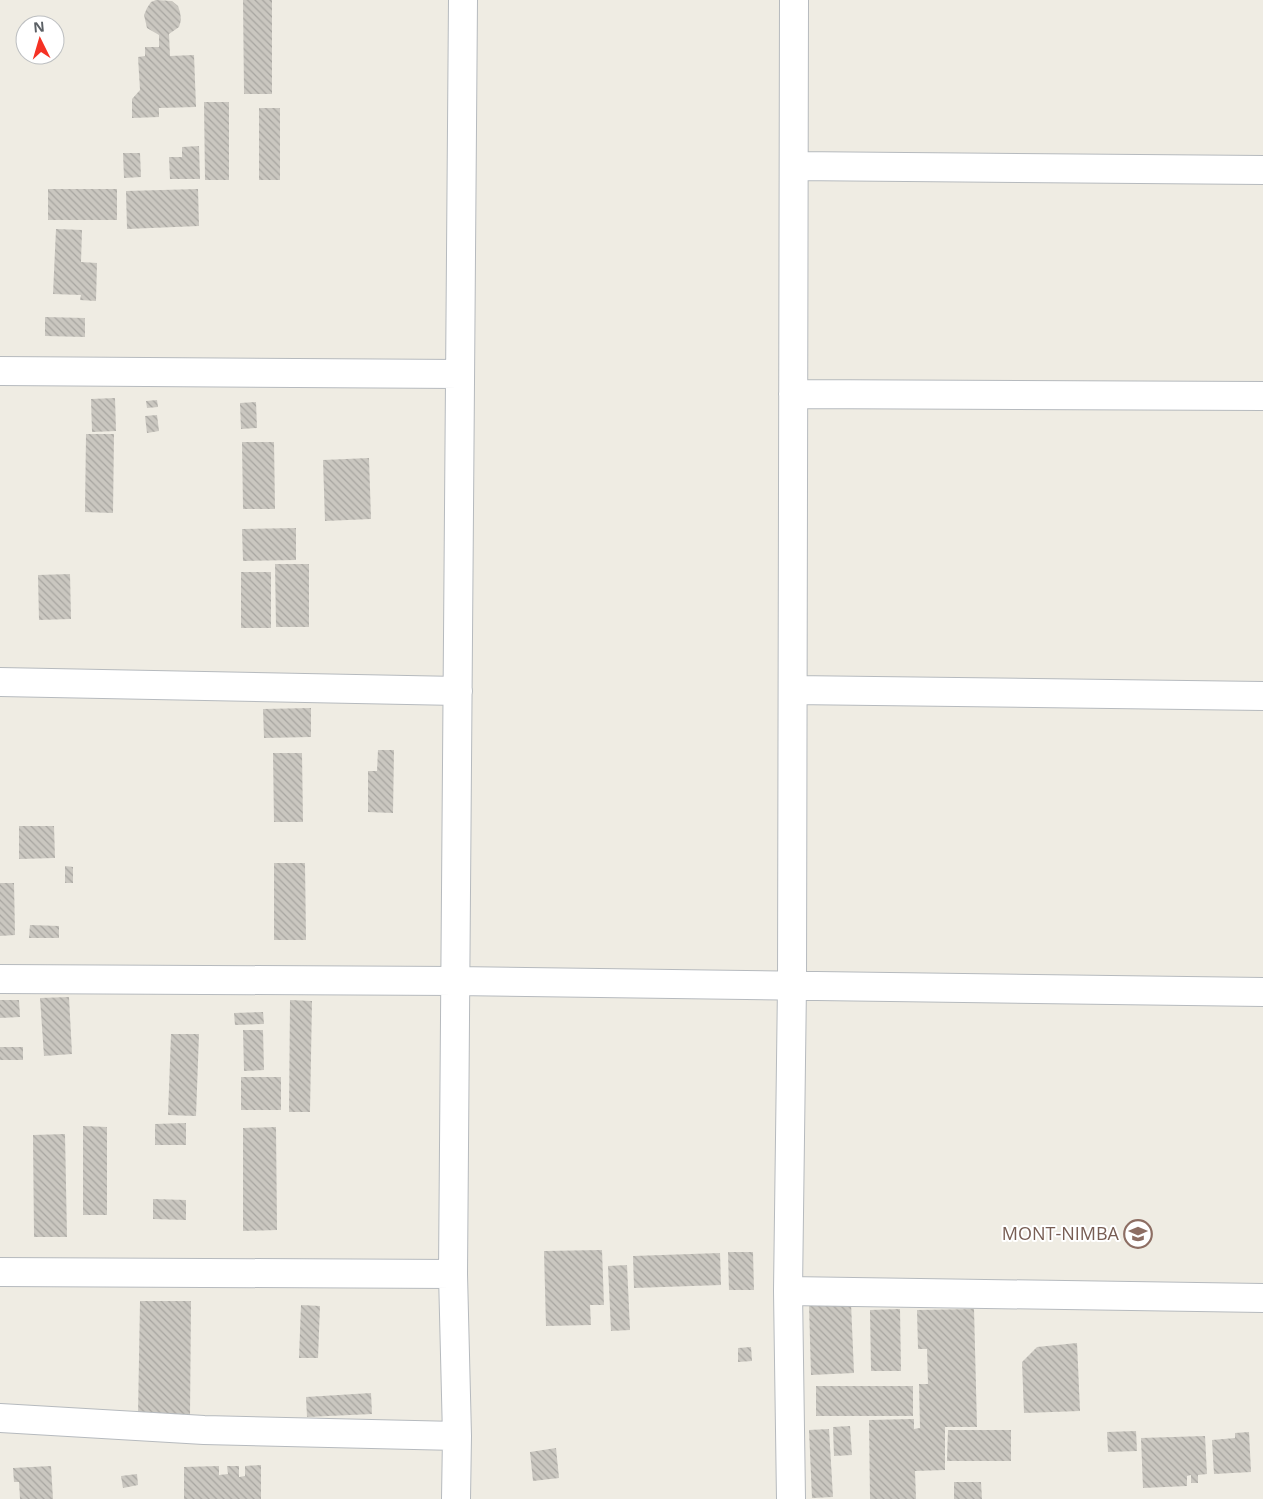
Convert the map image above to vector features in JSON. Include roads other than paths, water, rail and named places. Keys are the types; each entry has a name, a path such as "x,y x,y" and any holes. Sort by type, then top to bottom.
{"street":[{"path":"456,1499 457,1436 453,1274 463,0"},
{"path":"792,1499 788,1291 792,985 794,0"},
{"path":"794,166 1263,170"},
{"path":"0,371 460,374"},
{"path":"793,394 1263,396"},
{"path":"0,682 458,691"},
{"path":"793,690 1263,696"},
{"path":"0,979 455,981 1263,992"},
{"path":"0,1272 453,1274"},
{"path":"788,1291 1263,1298"},
{"path":"0,1418 204,1430 457,1436"}],"place":[{"name":"MONT-NIMBA","path":"1138,1234"}]}
